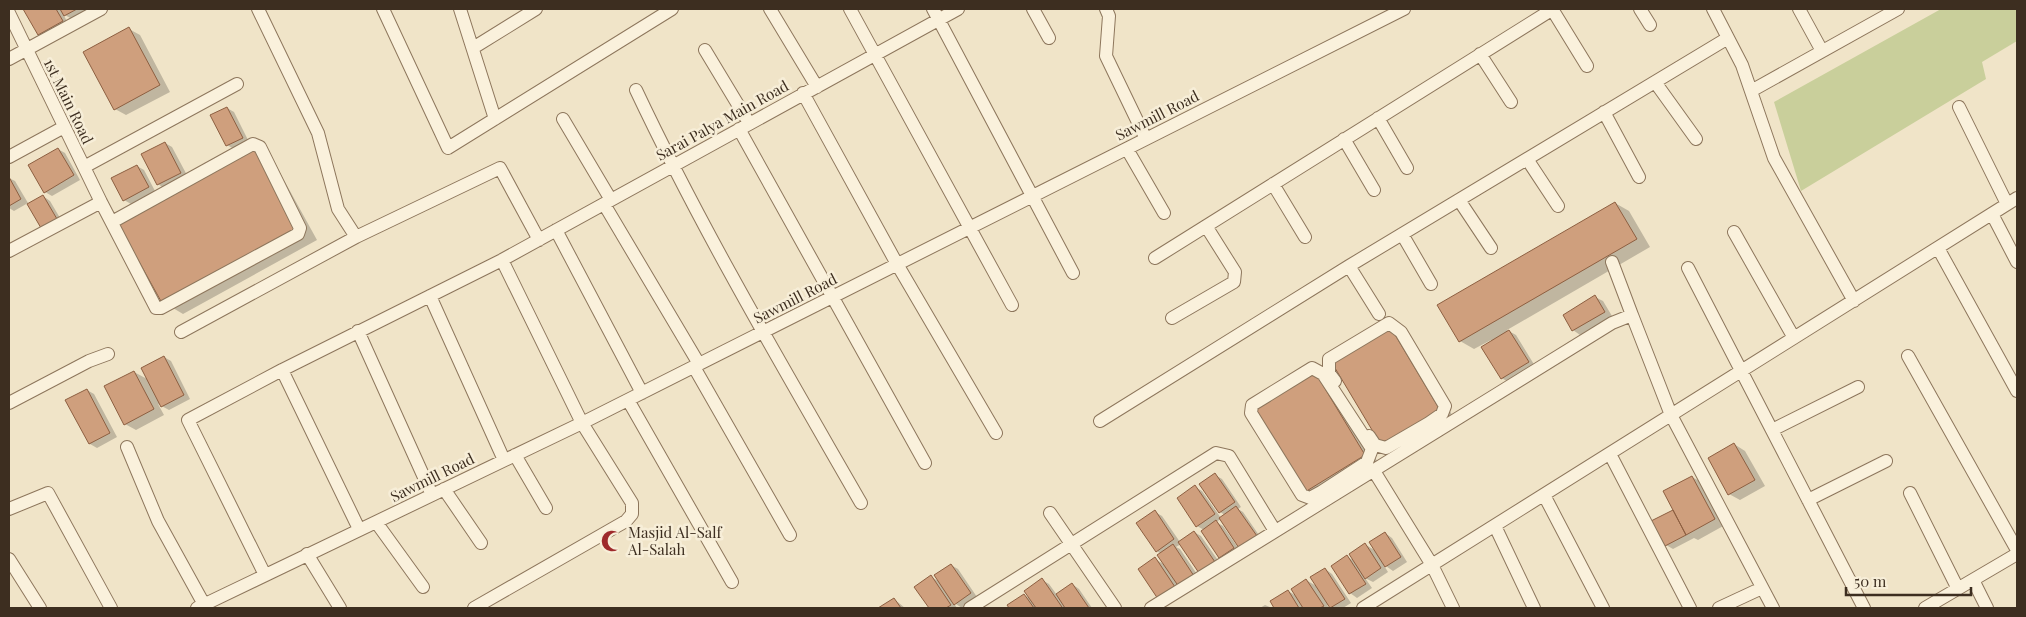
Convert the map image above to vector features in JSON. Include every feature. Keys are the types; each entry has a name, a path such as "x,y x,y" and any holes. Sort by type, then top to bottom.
{"street":[{"path":"9,59 101,9"},
{"path":"258,9 318,133 338,209 356,236"},
{"path":"383,9 448,148 672,9"},
{"path":"460,9 495,119"},
{"path":"473,48 536,9"},
{"path":"770,9 817,87"},
{"path":"850,9 874,56 1012,304"},
{"name":"Sarai Palya Main Road","path":"265,575 188,420 358,331 502,260 803,93 874,56 936,14 958,9"},
{"path":"1033,9 1049,38"},
{"path":"1106,9 1109,16 1106,56 1146,139"},
{"name":"Sawmill Road","path":"202,607 307,554 582,423 1404,9"},
{"path":"1155,258 1552,9 1587,66"},
{"path":"1640,9 1650,25"},
{"path":"1713,9 1751,91 1774,158 1854,301"},
{"path":"1800,9 1822,52"},
{"path":"1751,91 1822,52 1879,14 1898,9"},
{"name":"1st Main Road","path":"9,13 101,202 158,309 298,234 300,228 260,147 253,144 112,222"},
{"path":"936,14 1073,274"},
{"path":"1100,420 1349,266 1728,38"},
{"path":"705,50 831,298 924,463"},
{"path":"1480,54 1511,102"},
{"path":"1655,82 1696,139"},
{"path":"84,168 237,84"},
{"path":"636,90 672,166 763,332 861,504"},
{"path":"803,93 897,264 996,434"},
{"path":"1367,607 2012,201 1959,107"},
{"path":"1604,112 1640,177"},
{"path":"1378,118 1407,168"},
{"path":"563,119 790,535"},
{"path":"9,157 64,127"},
{"path":"1344,140 1374,190"},
{"path":"1126,149 1164,213"},
{"path":"1527,159 1558,206"},
{"path":"181,332 356,236 500,168 539,240"},
{"path":"1273,184 1305,236"},
{"path":"1459,200 1490,248"},
{"path":"9,251 101,202"},
{"path":"1992,214 2017,262"},
{"path":"1172,318 1234,282 1235,272 1206,226"},
{"path":"556,230 642,393"},
{"path":"1734,232 1794,338"},
{"path":"1402,234 1431,284"},
{"path":"1938,248 2017,392"},
{"path":"474,608 626,521 632,514 632,503 582,423 502,260"},
{"path":"1612,262 1671,415 1773,608"},
{"path":"1349,266 1379,314"},
{"path":"1688,268 1864,608"},
{"path":"430,296 510,458 546,508"},
{"path":"1151,608 1275,531 1323,496 1367,462 1372,449 1323,374 1312,368 1252,405 1251,413 1302,495 1310,498 1323,496 1374,471 1432,428 1612,323 1632,315"},
{"path":"1389,323 1401,332 1445,406 1432,428 1386,448 1375,445 1329,372 1329,359 1389,323"},
{"path":"358,331 438,492 481,543"},
{"path":"9,403 89,361 108,354"},
{"path":"1908,356 2017,552 1925,608"},
{"path":"282,370 359,530"},
{"path":"1772,430 1858,387"},
{"path":"628,400 732,582"},
{"path":"127,447 158,521 202,607"},
{"path":"970,608 1072,546 1216,453 1229,456 1275,531"},
{"path":"1610,454 1690,608"},
{"path":"1808,500 1886,461"},
{"path":"1374,471 1432,565 1453,608"},
{"path":"9,509 48,493 111,608"},
{"path":"1910,493 1958,589"},
{"path":"1544,495 1603,608"},
{"path":"1050,513 1115,608"},
{"path":"376,522 423,587"},
{"path":"1495,526 1534,608"},
{"path":"307,554 340,608"},
{"path":"9,559 40,608"},
{"path":"1973,580 1987,608"},
{"path":"1719,608 1762,588"}],"green space":[{"path":"1941,9 2017,9 2017,41 1982,62 1986,79 1801,191 1774,102"}],"building":[{"path":"23,9 56,9 63,21 38,35"},
{"path":"60,9 77,9 64,16"},
{"path":"129,27 160,85 114,110 83,52"},
{"path":"227,107 243,138 226,146 210,115"},
{"path":"165,142 181,173 157,185 141,154"},
{"path":"58,148 74,175 44,193 28,165"},
{"path":"255,149 298,228 162,303 118,224"},
{"path":"137,165 149,187 123,201 111,178"},
{"path":"9,177 21,199 9,206"},
{"path":"43,195 57,219 41,228 27,204"},
{"path":"1615,202 1637,239 1459,342 1437,305"},
{"path":"1595,295 1605,312 1572,331 1563,315"},
{"path":"1391,328 1440,410 1381,445 1332,363"},
{"path":"1509,330 1529,362 1501,379 1481,347"},
{"path":"164,356 184,395 161,407 141,368"},
{"path":"134,371 154,409 124,425 104,386"},
{"path":"1315,372 1365,455 1305,492 1255,408"},
{"path":"87,389 110,433 89,444 65,400"},
{"path":"1734,443 1755,480 1728,495 1708,458"},
{"path":"1215,473 1235,502 1219,513 1199,484"},
{"path":"1692,476 1715,519 1686,535 1663,491"},
{"path":"1195,485 1215,514 1196,527 1177,498"},
{"path":"1236,506 1257,536 1239,548 1219,518"},
{"path":"1155,510 1174,539 1156,552 1136,523"},
{"path":"1673,510 1686,535 1665,546 1651,521"},
{"path":"1216,520 1234,548 1219,558 1201,531"},
{"path":"1194,531 1215,562 1199,573 1178,542"},
{"path":"1385,532 1401,557 1385,567 1369,542"},
{"path":"1365,543 1381,568 1365,579 1349,554"},
{"path":"1173,544 1194,576 1179,587 1157,555"},
{"path":"1347,555 1366,584 1349,594 1331,566"},
{"path":"1155,557 1175,587 1158,599 1138,569"},
{"path":"951,564 971,593 954,605 934,575"},
{"path":"1325,568 1345,599 1330,608 1310,577"},
{"path":"931,575 951,605 946,608 929,608 914,587"},
{"path":"1042,578 1061,608 1036,608 1024,591"},
{"path":"1306,579 1324,606 1320,608 1303,608 1291,589"},
{"path":"1072,583 1089,608 1065,608 1056,594"},
{"path":"1288,590 1299,608 1274,608 1270,601"},
{"path":"1024,594 1034,608 1009,608 1007,605"},
{"path":"894,598 901,608 878,608"}],"place":[{"name":"Masjid Al-Salf Al-Salah","path":"612,541"}]}
